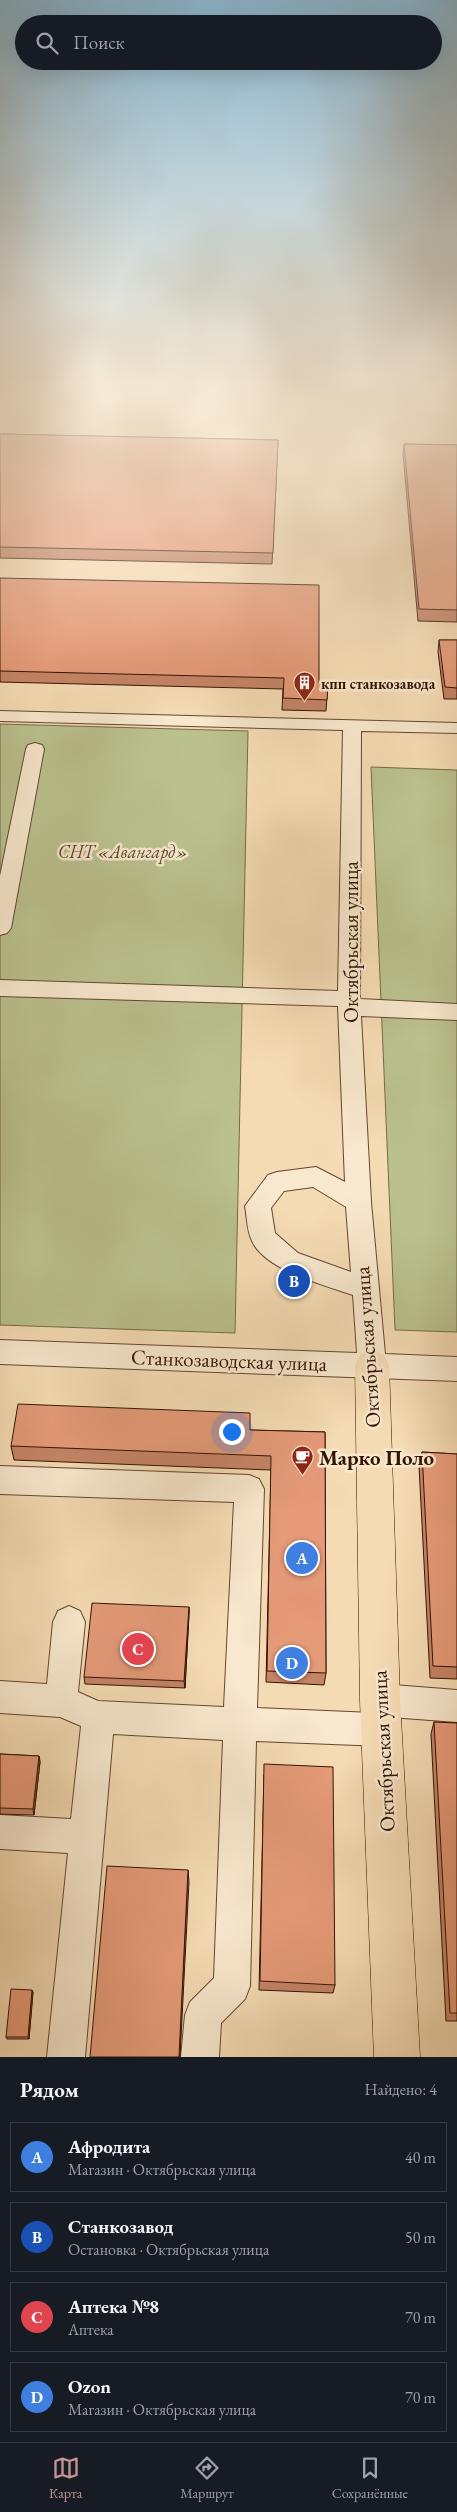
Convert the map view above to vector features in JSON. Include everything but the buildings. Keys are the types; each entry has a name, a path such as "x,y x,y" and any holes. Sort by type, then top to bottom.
{"main road":[{"name":"Октябрьская улица","path":"372,1365 381,1715 397,2057"}],"street":[{"path":"0,716 457,728"},
{"name":"Октябрьская улица","path":"352,726 349,1004 358,1202 372,1365"},
{"path":"0,928 35,750"},
{"path":"0,988 349,1004 457,1012"},
{"path":"358,1202 316,1177 277,1182 258,1206 263,1238 289,1261 364,1288"},
{"name":"Станкозаводская улица","path":"0,1352 457,1369"},
{"path":"0,1480 248,1489 232,1986 203,2015 200,2057"},
{"path":"60,1701 68,1622"},
{"path":"0,1697 60,1701 98,1717 240,1724 381,1715 457,1706"},
{"path":"66,2057 98,1717"},
{"path":"0,1832 86,1837"}],"green space":[{"name":"СНТ «Авангард»","path":"0,724 248,731 235,1333 0,1325"},
{"path":"371,767 457,770 457,1332 395,1330"}],"place":[{"name":"кпп станкозавода","path":"305,702"},
{"name":"Станкозавод","path":"294,1281"},
{"name":"Марко Поло","path":"303,1476"},
{"name":"Афродита","path":"302,1558"},
{"name":"Аптека №8","path":"138,1649"},
{"name":"Ozon","path":"292,1663"}]}
